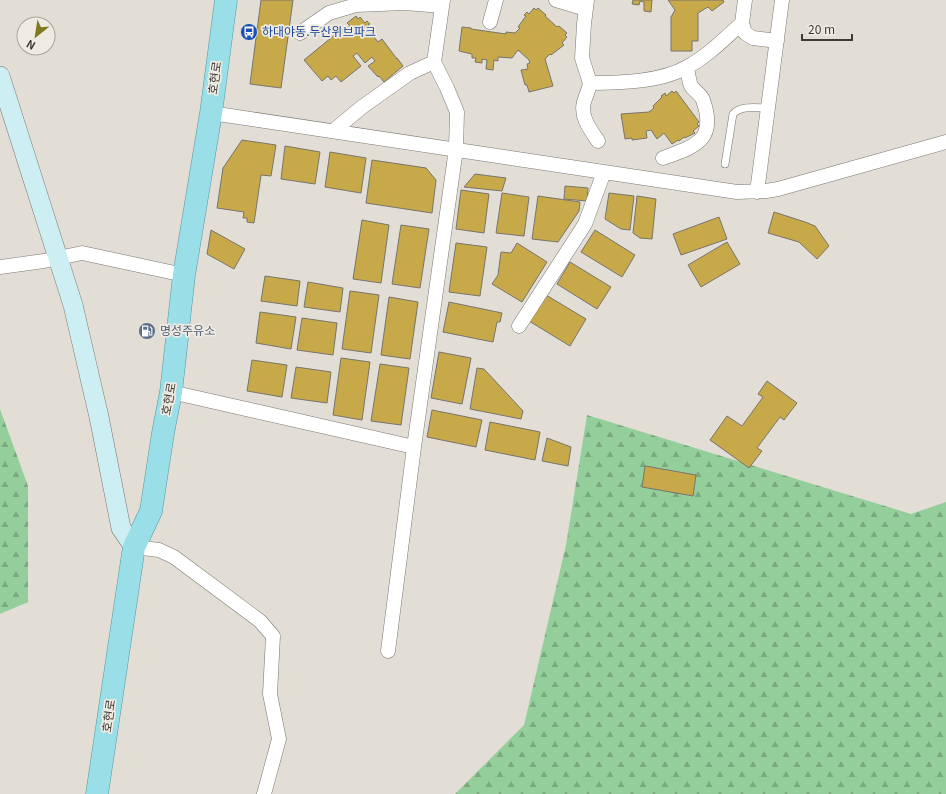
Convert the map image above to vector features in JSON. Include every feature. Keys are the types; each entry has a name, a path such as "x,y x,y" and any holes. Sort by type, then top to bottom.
{"main road":[{"name":"호현로","path":"97,794 134,548 151,511 162,433 171,392 184,275 211,113 226,0"}],"street":[{"path":"490,22 496,0"},
{"path":"556,0 586,5 582,58 590,83 589,91 584,104 584,119 598,141"},
{"path":"745,0 742,23 745,33 753,38 777,40"},
{"path":"757,192 782,0"},
{"path":"300,33 329,13 356,5 443,3 434,62 457,112 456,149 414,447 388,651"},
{"path":"590,83 625,83 672,74 687,67 710,52 742,23"},
{"path":"333,131 362,107 410,73 434,62"},
{"path":"664,158 685,150 700,142 706,134 707,119 702,98 691,85 687,67"},
{"path":"0,76 59,257 73,305 96,402 121,528 134,548 159,550 174,557 260,621 273,636 270,694 279,739 264,794"},
{"path":"211,113 737,192 757,192 778,189 946,142"},
{"path":"519,326 585,224 604,172"},
{"path":"0,267 44,261 82,253 184,275"},
{"path":"171,392 414,447"}],"lane":[{"path":"725,164 733,114 742,108 768,108"}],"green space":[{"path":"0,409 28,486 28,602 0,614"},
{"path":"587,415 911,514 946,502 946,794 455,794 524,725 566,545"}],"building":[{"path":"261,0 293,0 281,88 250,84"},
{"path":"633,0 652,0 651,12 644,11 644,2 640,1 639,5 632,4"},
{"path":"668,0 723,0 724,2 712,11 708,7 698,13 698,41 692,41 692,51 671,51 671,17 675,10"},
{"path":"534,8 536,10 538,8 557,27 559,26 567,33 565,35 567,37 562,43 564,45 545,59 553,86 529,92 527,85 525,85 521,70 528,69 527,64 530,63 529,60 518,50 512,58 498,57 498,61 494,60 493,70 486,69 487,60 482,59 482,63 475,62 476,58 472,58 472,54 459,51 462,27 506,34 506,32 515,33 520,28 518,27 526,16 524,15 527,12 529,14"},
{"path":"356,16 358,19 360,17 365,23 367,21 370,24 368,25 372,30 370,32 378,42 382,39 403,66 384,82 368,66 375,61 372,57 365,63 357,53 353,56 361,66 341,82 336,76 331,80 328,76 322,81 304,60 342,29 344,31 350,26 347,23"},
{"path":"672,91 674,93 676,91 699,122 697,124 699,126 693,131 695,133 672,144 664,133 657,139 651,130 646,131 647,138 632,140 632,138 625,139 621,114 649,112 654,108 653,106 662,97 661,96 665,93 666,96"},
{"path":"242,140 276,145 271,176 261,175 254,223 247,222 247,218 243,218 244,212 217,208 223,168"},
{"path":"285,146 320,152 315,184 281,179"},
{"path":"330,152 366,158 361,193 325,187"},
{"path":"372,160 426,168 436,180 432,213 366,203"},
{"path":"475,174 506,178 502,191 464,187"},
{"path":"565,186 588,188 587,201 564,199"},
{"path":"461,190 489,194 484,233 456,229"},
{"path":"502,193 529,197 524,236 496,233"},
{"path":"609,193 634,196 630,230 621,229 605,219"},
{"path":"538,196 580,202 579,211 558,242 532,239"},
{"path":"637,196 656,199 652,239 640,238 633,233"},
{"path":"774,212 815,226 829,246 817,259 799,242 768,233"},
{"path":"719,217 727,239 681,255 673,234"},
{"path":"362,220 389,225 381,283 353,279"},
{"path":"401,225 429,229 420,288 392,284"},
{"path":"211,230 245,249 234,269 207,254"},
{"path":"595,230 635,255 622,277 581,252"},
{"path":"727,242 740,264 701,287 688,265"},
{"path":"456,243 487,247 480,296 449,292"},
{"path":"517,243 547,262 522,302 492,284 498,275 501,252 511,253"},
{"path":"570,262 611,287 597,309 557,284"},
{"path":"265,276 300,281 297,306 261,301"},
{"path":"308,282 343,288 340,312 304,307"},
{"path":"350,291 379,295 371,353 342,349"},
{"path":"546,295 586,319 570,346 529,321"},
{"path":"389,297 418,302 410,359 381,355"},
{"path":"449,302 502,313 500,322 497,322 493,342 443,332"},
{"path":"260,312 296,317 291,349 256,343"},
{"path":"302,318 337,323 333,355 297,350"},
{"path":"439,352 471,358 462,404 431,398"},
{"path":"341,358 370,362 362,420 333,415"},
{"path":"252,360 287,365 282,397 247,391"},
{"path":"380,364 409,368 401,425 371,421"},
{"path":"296,367 331,372 327,403 291,398"},
{"path":"477,368 484,369 523,411 521,419 470,409"},
{"path":"767,381 797,403 784,420 780,417 757,448 762,451 749,468 710,440 727,416 742,426 763,397 758,394"},
{"path":"432,410 482,420 476,447 427,437"},
{"path":"490,422 540,432 535,460 485,450"},
{"path":"547,438 571,447 568,466 542,461"},
{"path":"645,466 696,475 693,496 642,487"}],"place":[{"name":"하대야동.두산위브파크","path":"249,32"},
{"name":"명성주유소","path":"147,331"}]}
